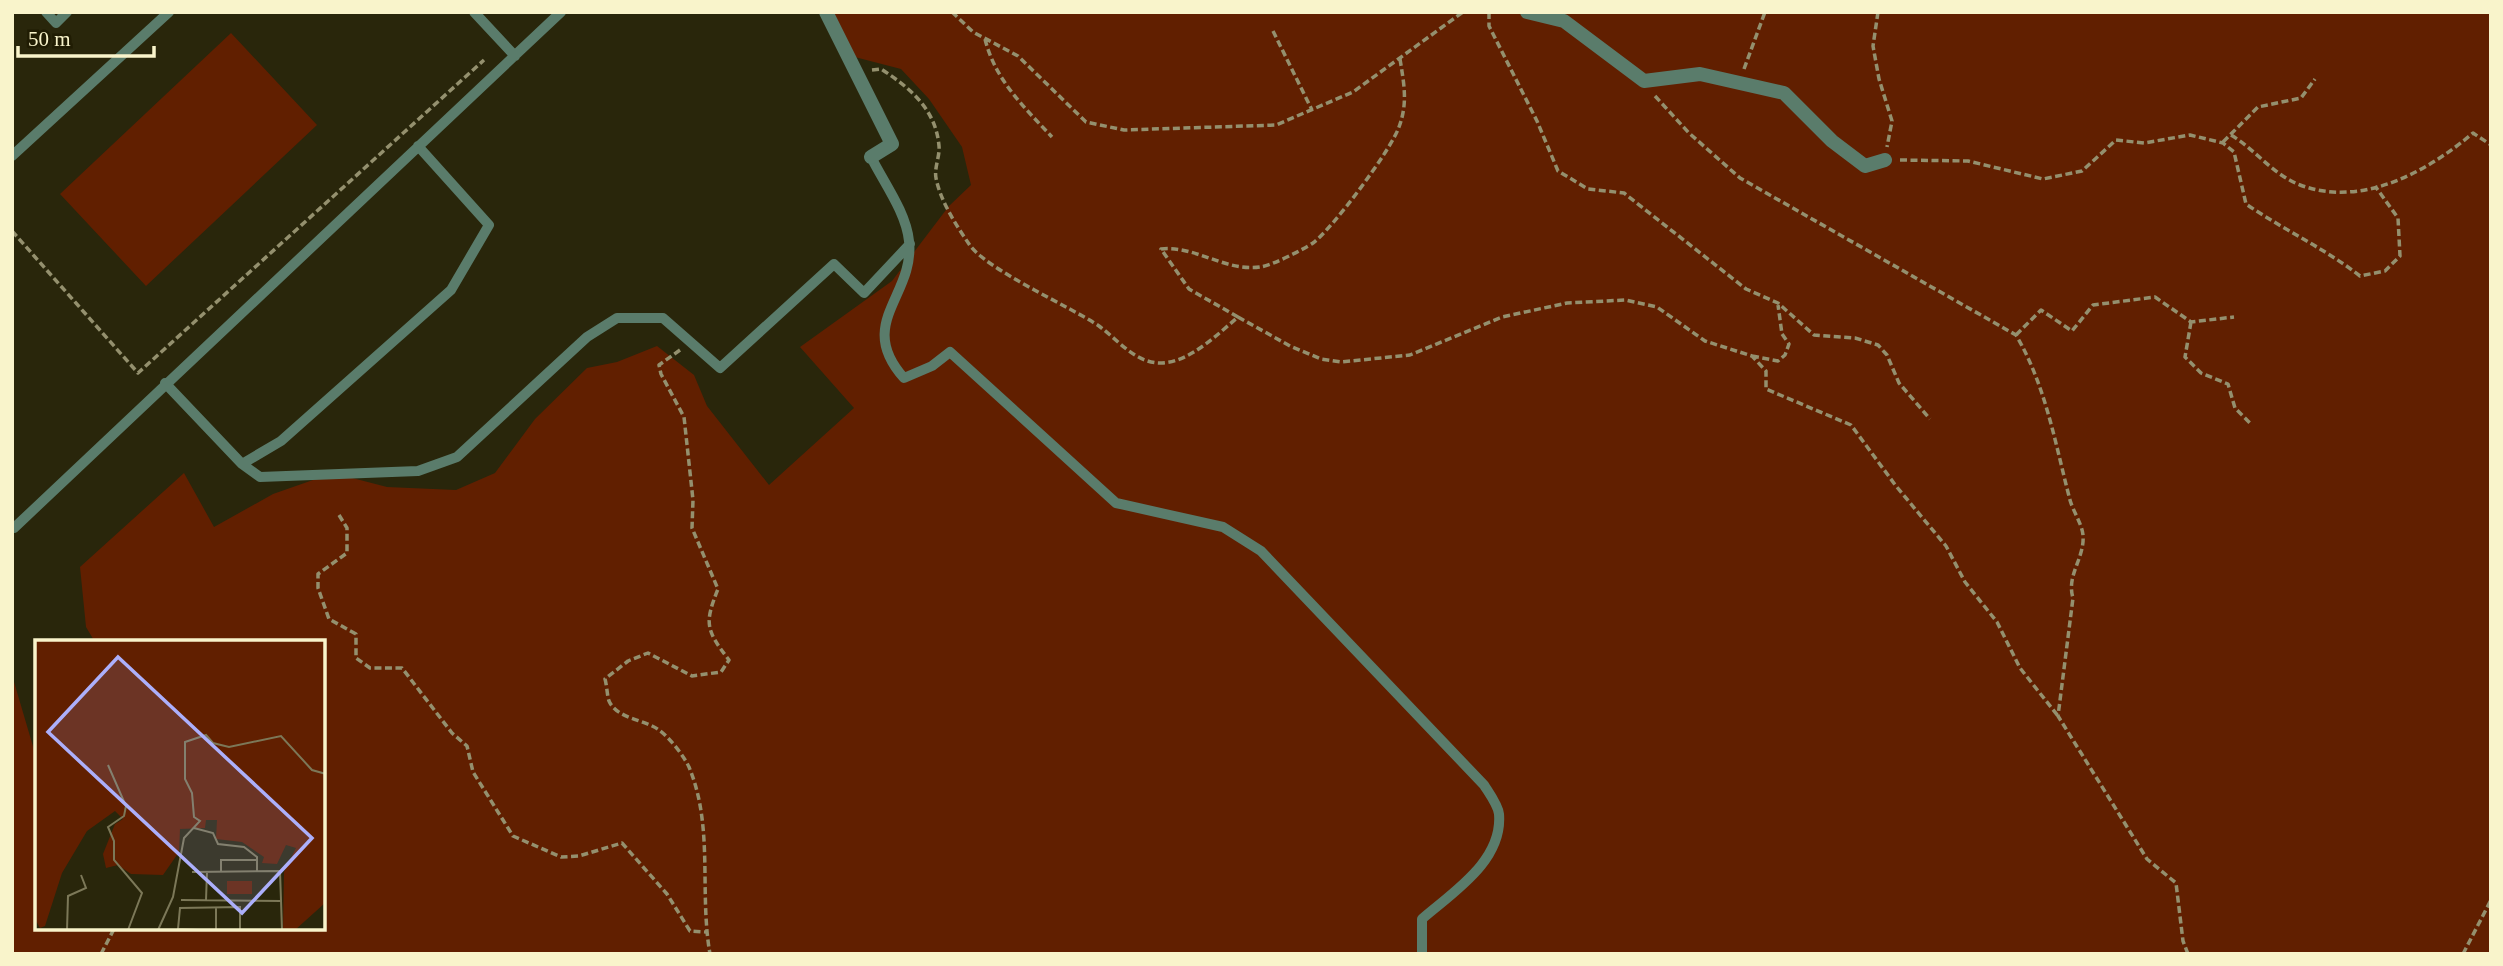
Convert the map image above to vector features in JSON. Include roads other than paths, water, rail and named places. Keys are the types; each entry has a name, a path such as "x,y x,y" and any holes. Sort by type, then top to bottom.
{"street":[{"path":"826,12 892,144 871,157"},
{"path":"1527,12 1564,21 1644,81 1700,74 1784,93 1832,141 1865,166 1885,160"}],"lane":[{"path":"46,12 56,23 67,12"},
{"path":"12,156 169,12"},
{"path":"474,12 514,56"},
{"path":"12,526 14,528 561,12"},
{"path":"242,464 281,442 451,290 489,225 418,146"},
{"path":"871,157 906,225 910,244 907,275 889,305 883,333 890,362 904,378 932,366 950,352 1116,503 1223,527 1261,551 1484,785 1499,812 1495,843 1481,866 1422,919 1422,954"},
{"path":"165,383 242,464 260,477 418,471 457,457 587,337 617,318 663,318 720,368 835,264 864,293 910,244"}]}
